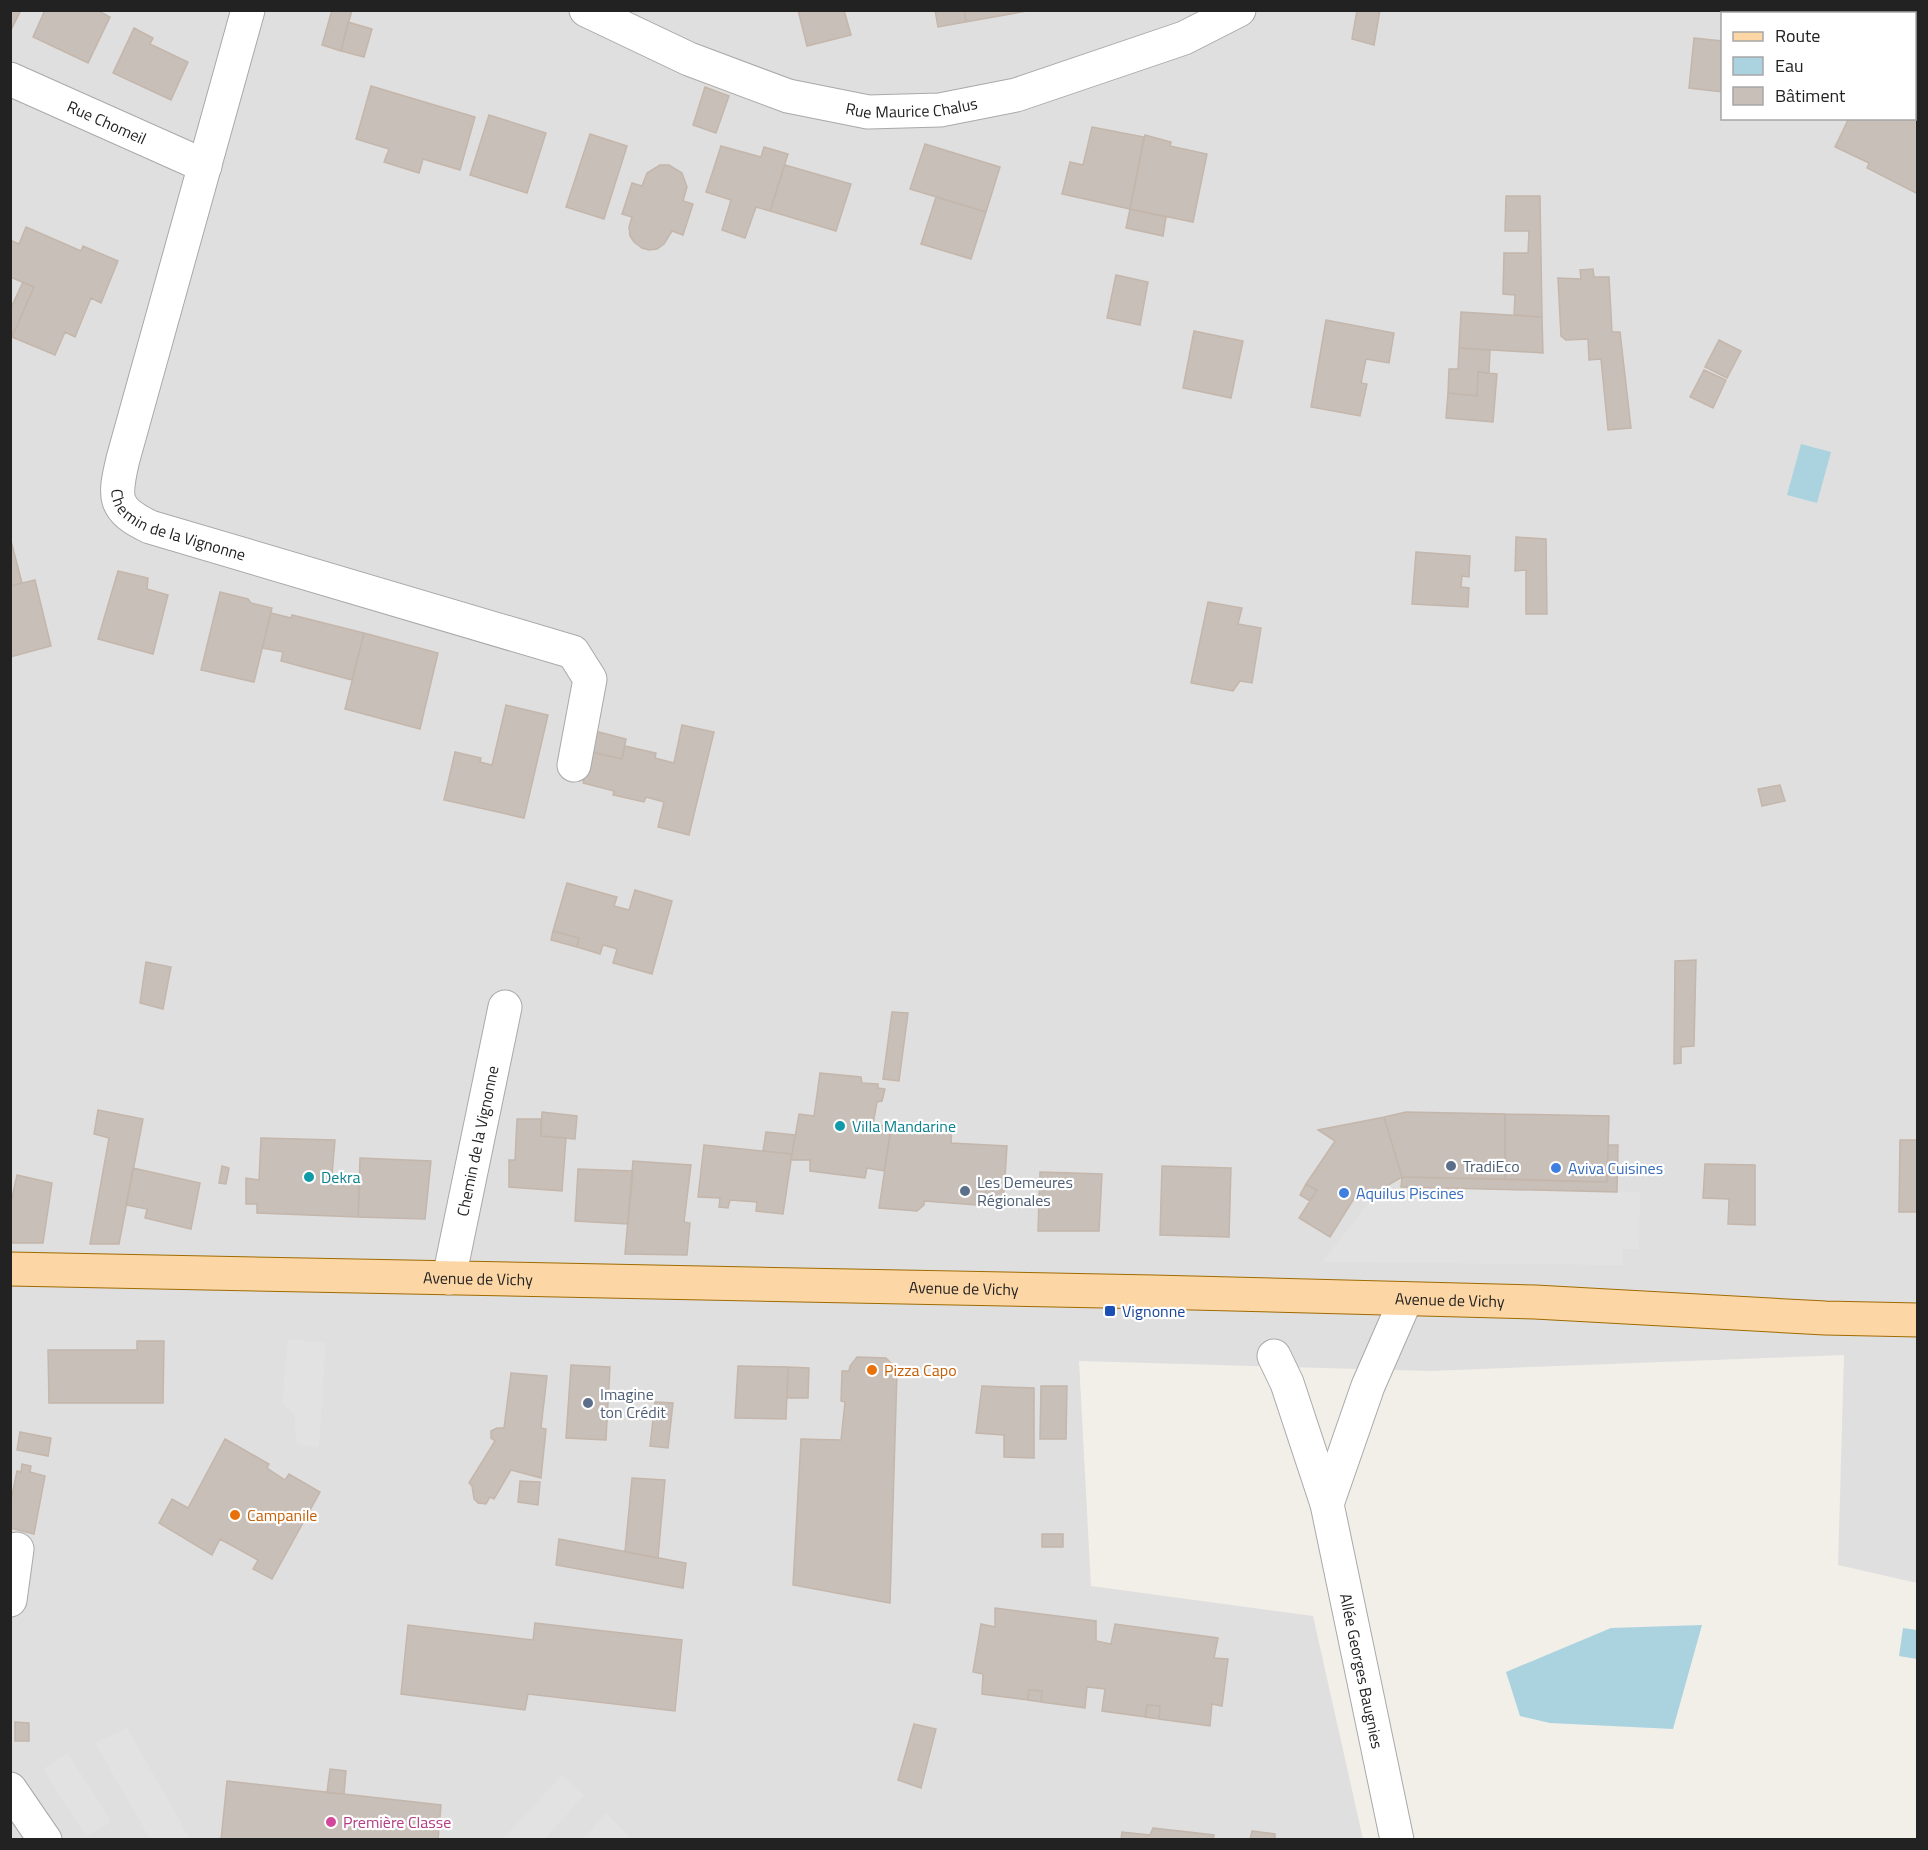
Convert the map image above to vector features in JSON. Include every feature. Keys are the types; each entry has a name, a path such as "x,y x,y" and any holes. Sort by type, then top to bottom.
{"main road":[{"name":"Avenue de Vichy","path":"10,1269 1535,1302 1825,1318 1917,1320"}],"street":[{"name":"Chemin de la Vignonne","path":"248,10 123,459 118,482 118,497 122,509 133,519 150,527 573,652 590,679 573,765"},
{"name":"Rue Maurice Chalus","path":"586,10 689,59 788,96 868,112 940,110 1016,95 1184,38 1239,10"},
{"name":"Rue Chomeil","path":"10,79 205,166"},
{"name":"Chemin de la Vignonne","path":"449,1278 505,1006"},
{"path":"1327,1504 1368,1386 1406,1299"},
{"name":"Allée Georges Baugnies","path":"1275,1356 1287,1383 1327,1504 1397,1839"},
{"path":"10,1600 17,1549"},
{"path":"10,1789 45,1839"}],"shaded area":[{"path":"11,11 1917,11 1917,1583 1838,1565 1844,1355 1430,1371 1079,1361 1091,1586 1313,1616 1363,1839 11,1840"},
{"path":"1401,1187 1640,1192 1639,1249 1623,1249 1623,1265 1322,1262 1372,1199"},
{"path":"288,1339 326,1343 319,1448 297,1444 294,1413 282,1404"},
{"path":"127,1728 190,1839 150,1839 95,1743"},
{"path":"68,1753 111,1822 86,1836 43,1769"},
{"path":"562,1775 584,1795 545,1839 503,1839"},
{"path":"606,1813 632,1839 583,1839"}],"water":[{"path":"1801,444 1831,452 1817,503 1787,495"},
{"path":"1702,1625 1673,1729 1550,1723 1520,1716 1506,1672 1611,1628"},
{"path":"1903,1628 1917,1630 1917,1659 1899,1656"}],"building":[{"path":"10,10 21,10 10,32"},
{"path":"45,10 97,10 110,17 88,63 33,37"},
{"path":"332,10 352,10 341,51 322,45"},
{"path":"798,10 844,10 851,35 807,46"},
{"path":"935,10 964,10 966,22 938,27"},
{"path":"964,10 1026,10 1027,11 966,22"},
{"path":"1357,10 1380,10 1374,45 1352,39"},
{"path":"348,22 372,29 364,57 341,51"},
{"path":"134,28 153,38 150,44 188,62 171,100 113,73"},
{"path":"1694,38 1721,41 1721,92 1689,88"},
{"path":"371,86 475,117 460,170 423,159 419,173 384,162 389,149 356,139"},
{"path":"705,87 729,96 716,133 693,125"},
{"path":"1916,110 1918,110 1918,194 1867,168 1869,163 1835,147 1848,120 1916,120"},
{"path":"489,115 546,133 527,193 470,175"},
{"path":"1092,127 1144,137 1130,209 1062,194 1070,162 1083,165"},
{"path":"590,134 627,146 604,219 566,207"},
{"path":"1145,135 1171,142 1170,146 1207,154 1193,222 1130,209"},
{"path":"925,144 1000,167 986,212 910,189"},
{"path":"721,146 761,157 764,147 788,154 770,211 756,207 745,238 722,230 731,200 706,192"},
{"path":"660,165 669,165 682,173 687,187 683,201 693,204 683,235 672,231 664,244 657,249 649,250 634,242 630,236 629,227 632,217 622,214 632,183 642,186 647,173"},
{"path":"785,165 851,184 836,231 770,211"},
{"path":"1506,196 1540,196 1542,317 1514,315 1515,295 1503,294 1504,253 1528,253 1529,231 1505,231"},
{"path":"936,197 986,212 971,259 921,244"},
{"path":"1130,209 1166,217 1163,236 1126,228"},
{"path":"26,227 81,251 83,246 118,261 101,303 91,298 75,337 65,332 55,355 12,337 34,287 10,277 10,244 12,241 19,244"},
{"path":"1593,269 1594,277 1609,277 1612,332 1620,332 1631,428 1608,430 1601,359 1589,360 1588,339 1566,340 1561,336 1558,278 1581,279 1580,270"},
{"path":"1116,275 1148,282 1140,325 1107,318"},
{"path":"23,282 34,287 12,337 10,310"},
{"path":"1461,312 1542,317 1543,353 1459,348"},
{"path":"1326,320 1394,333 1389,363 1366,359 1361,383 1367,384 1360,416 1311,407"},
{"path":"1194,331 1243,341 1231,398 1183,388"},
{"path":"1719,340 1741,351 1727,378 1705,367"},
{"path":"1459,348 1490,350 1489,373 1478,372 1477,396 1448,393 1449,369 1458,369"},
{"path":"1704,370 1726,380 1713,408 1690,397"},
{"path":"1478,372 1497,374 1493,422 1446,418 1448,393 1477,396"},
{"path":"10,537 22,583 10,586"},
{"path":"1516,537 1546,539 1547,614 1526,614 1526,570 1515,571"},
{"path":"1416,552 1470,556 1469,577 1462,576 1461,587 1469,588 1468,607 1412,604"},
{"path":"118,571 148,578 147,589 168,595 153,654 98,639"},
{"path":"35,580 51,646 10,657 10,586"},
{"path":"220,592 272,608 254,682 201,670"},
{"path":"1208,602 1242,608 1238,624 1261,628 1252,683 1240,681 1233,691 1191,683"},
{"path":"271,613 291,618 292,615 364,633 352,680 281,661 283,652 262,648"},
{"path":"364,633 438,653 420,729 345,709"},
{"path":"506,705 548,715 524,818 444,800 455,752 481,758 480,762 492,765"},
{"path":"682,725 714,732 689,835 658,827 664,802 646,797 644,802 613,795 614,791 583,783 591,752 622,759 625,746 656,753 655,758 674,763"},
{"path":"595,731 626,739 622,759 591,752"},
{"path":"1780,785 1785,801 1762,806 1758,789"},
{"path":"567,883 617,897 614,906 629,910 635,890 672,901 652,974 613,963 617,949 603,945 600,954 577,947 579,938 553,931"},
{"path":"553,931 579,938 577,947 551,940"},
{"path":"1696,960 1694,1046 1681,1047 1681,1063 1674,1064 1675,961"},
{"path":"146,962 171,967 163,1009 140,1003"},
{"path":"892,1012 908,1013 899,1081 883,1079"},
{"name":"Villa Mandarine","path":"820,1073 861,1077 862,1083 878,1084 878,1088 885,1089 882,1101 877,1102 873,1124 891,1127 884,1171 867,1168 865,1178 810,1171 810,1160 791,1160 799,1114 814,1116"},
{"path":"98,1110 143,1119 119,1244 90,1244 109,1138 94,1134"},
{"path":"542,1112 577,1116 575,1139 541,1136"},
{"path":"1406,1112 1505,1114 1505,1179 1402,1177 1384,1117"},
{"path":"1505,1114 1609,1116 1607,1182 1505,1179"},
{"path":"1384,1117 1402,1177 1374,1191 1360,1189 1330,1237 1299,1218 1317,1190 1306,1184 1335,1141 1318,1130"},
{"path":"517,1119 541,1119 541,1136 566,1138 562,1191 509,1187 509,1160 515,1160"},
{"path":"892,1123 952,1127 951,1143 1007,1146 1003,1207 924,1201 924,1205 917,1211 879,1208"},
{"path":"766,1132 795,1135 792,1154 763,1151"},
{"name":"Dekra","path":"261,1138 335,1140 332,1175 360,1176 358,1217 257,1213 257,1204 246,1204 246,1178 259,1180"},
{"path":"1900,1140 1918,1140 1918,1212 1899,1212"},
{"path":"704,1145 792,1154 783,1214 756,1211 757,1202 730,1200 728,1208 719,1207 720,1198 698,1197"},
{"path":"1608,1145 1618,1145 1617,1192 1401,1187 1402,1177 1607,1182"},
{"path":"360,1158 431,1161 425,1219 358,1217"},
{"path":"633,1161 691,1165 684,1222 690,1223 687,1255 625,1254"},
{"path":"1705,1164 1755,1165 1755,1225 1728,1224 1729,1199 1703,1198"},
{"path":"222,1166 229,1168 226,1184 219,1183"},
{"path":"1162,1166 1231,1168 1229,1237 1160,1235"},
{"path":"133,1168 200,1183 191,1229 145,1218 147,1209 126,1205"},
{"path":"578,1169 633,1171 628,1224 575,1221"},
{"path":"1040,1172 1102,1174 1099,1231 1038,1231"},
{"path":"17,1175 52,1183 43,1243 10,1243 10,1207"},
{"path":"1306,1184 1317,1190 1310,1201 1300,1195"},
{"path":"137,1341 164,1341 163,1403 49,1403 48,1350 137,1350"},
{"path":"857,1357 886,1358 891,1363 891,1372 897,1372 890,1603 793,1585 801,1439 841,1440 845,1402 841,1401 842,1371 849,1371"},
{"name":"Imagine ton Crédit","path":"571,1365 610,1367 606,1440 566,1438"},
{"path":"738,1366 788,1367 786,1419 735,1418"},
{"path":"788,1367 809,1368 808,1398 787,1398"},
{"path":"511,1373 547,1376 541,1428 546,1429 541,1478 511,1470 494,1499 490,1497 486,1504 478,1503 474,1499 472,1486 469,1483 495,1441 491,1438 491,1431 504,1428"},
{"path":"982,1386 1034,1388 1034,1458 1004,1457 1004,1435 976,1433"},
{"path":"1041,1386 1067,1386 1066,1439 1040,1439"},
{"path":"655,1402 673,1403 668,1448 650,1446"},
{"path":"20,1432 51,1438 48,1456 17,1450"},
{"name":"Campanile","path":"225,1439 269,1464 267,1468 285,1480 289,1474 320,1492 272,1579 253,1569 258,1560 220,1539 212,1555 159,1523 172,1499 188,1508"},
{"path":"22,1464 31,1466 30,1472 45,1476 34,1534 10,1528 10,1505 17,1471 21,1472"},
{"path":"632,1478 665,1480 658,1558 625,1552"},
{"path":"520,1481 540,1482 538,1505 518,1502"},
{"path":"1042,1534 1063,1534 1063,1547 1042,1547"},
{"path":"559,1539 686,1563 683,1588 556,1565"},
{"path":"995,1608 1096,1621 1096,1641 1111,1644 1115,1624 1218,1638 1214,1658 1228,1659 1222,1706 1212,1704 1210,1726 1159,1719 1160,1706 1147,1705 1145,1717 1102,1711 1105,1689 1087,1687 1085,1708 1041,1702 1042,1691 1029,1690 1028,1700 982,1694 983,1674 973,1672 981,1624 995,1627"},
{"path":"535,1623 682,1640 675,1711 528,1694 525,1710 401,1694 408,1625 533,1640"},
{"path":"1029,1690 1042,1691 1041,1702 1028,1700"},
{"path":"1147,1705 1160,1706 1159,1719 1145,1717"},
{"path":"15,1722 29,1723 29,1741 15,1741"},
{"path":"914,1724 936,1729 921,1788 898,1780"},
{"path":"330,1769 346,1771 344,1794 327,1793"},
{"name":"Première Classe","path":"227,1781 441,1805 438,1840 221,1840"},
{"path":"1153,1828 1214,1835 1213,1840 1121,1840 1122,1832 1150,1835"},
{"path":"1252,1831 1275,1834 1275,1840 1250,1840"}],"place":[{"name":"Villa Mandarine","path":"840,1126"},
{"name":"TradiEco","path":"1451,1166"},
{"name":"Aviva Cuisines","path":"1556,1168"},
{"name":"Dekra","path":"309,1177"},
{"name":"Les Demeures Régionales","path":"965,1191"},
{"name":"Aquilus Piscines","path":"1344,1193"},
{"name":"Vignonne","path":"1110,1311"},
{"name":"Pizza Capo","path":"872,1370"},
{"name":"Imagine ton Crédit","path":"588,1403"},
{"name":"Campanile","path":"235,1515"},
{"name":"Première Classe","path":"331,1822"}]}
